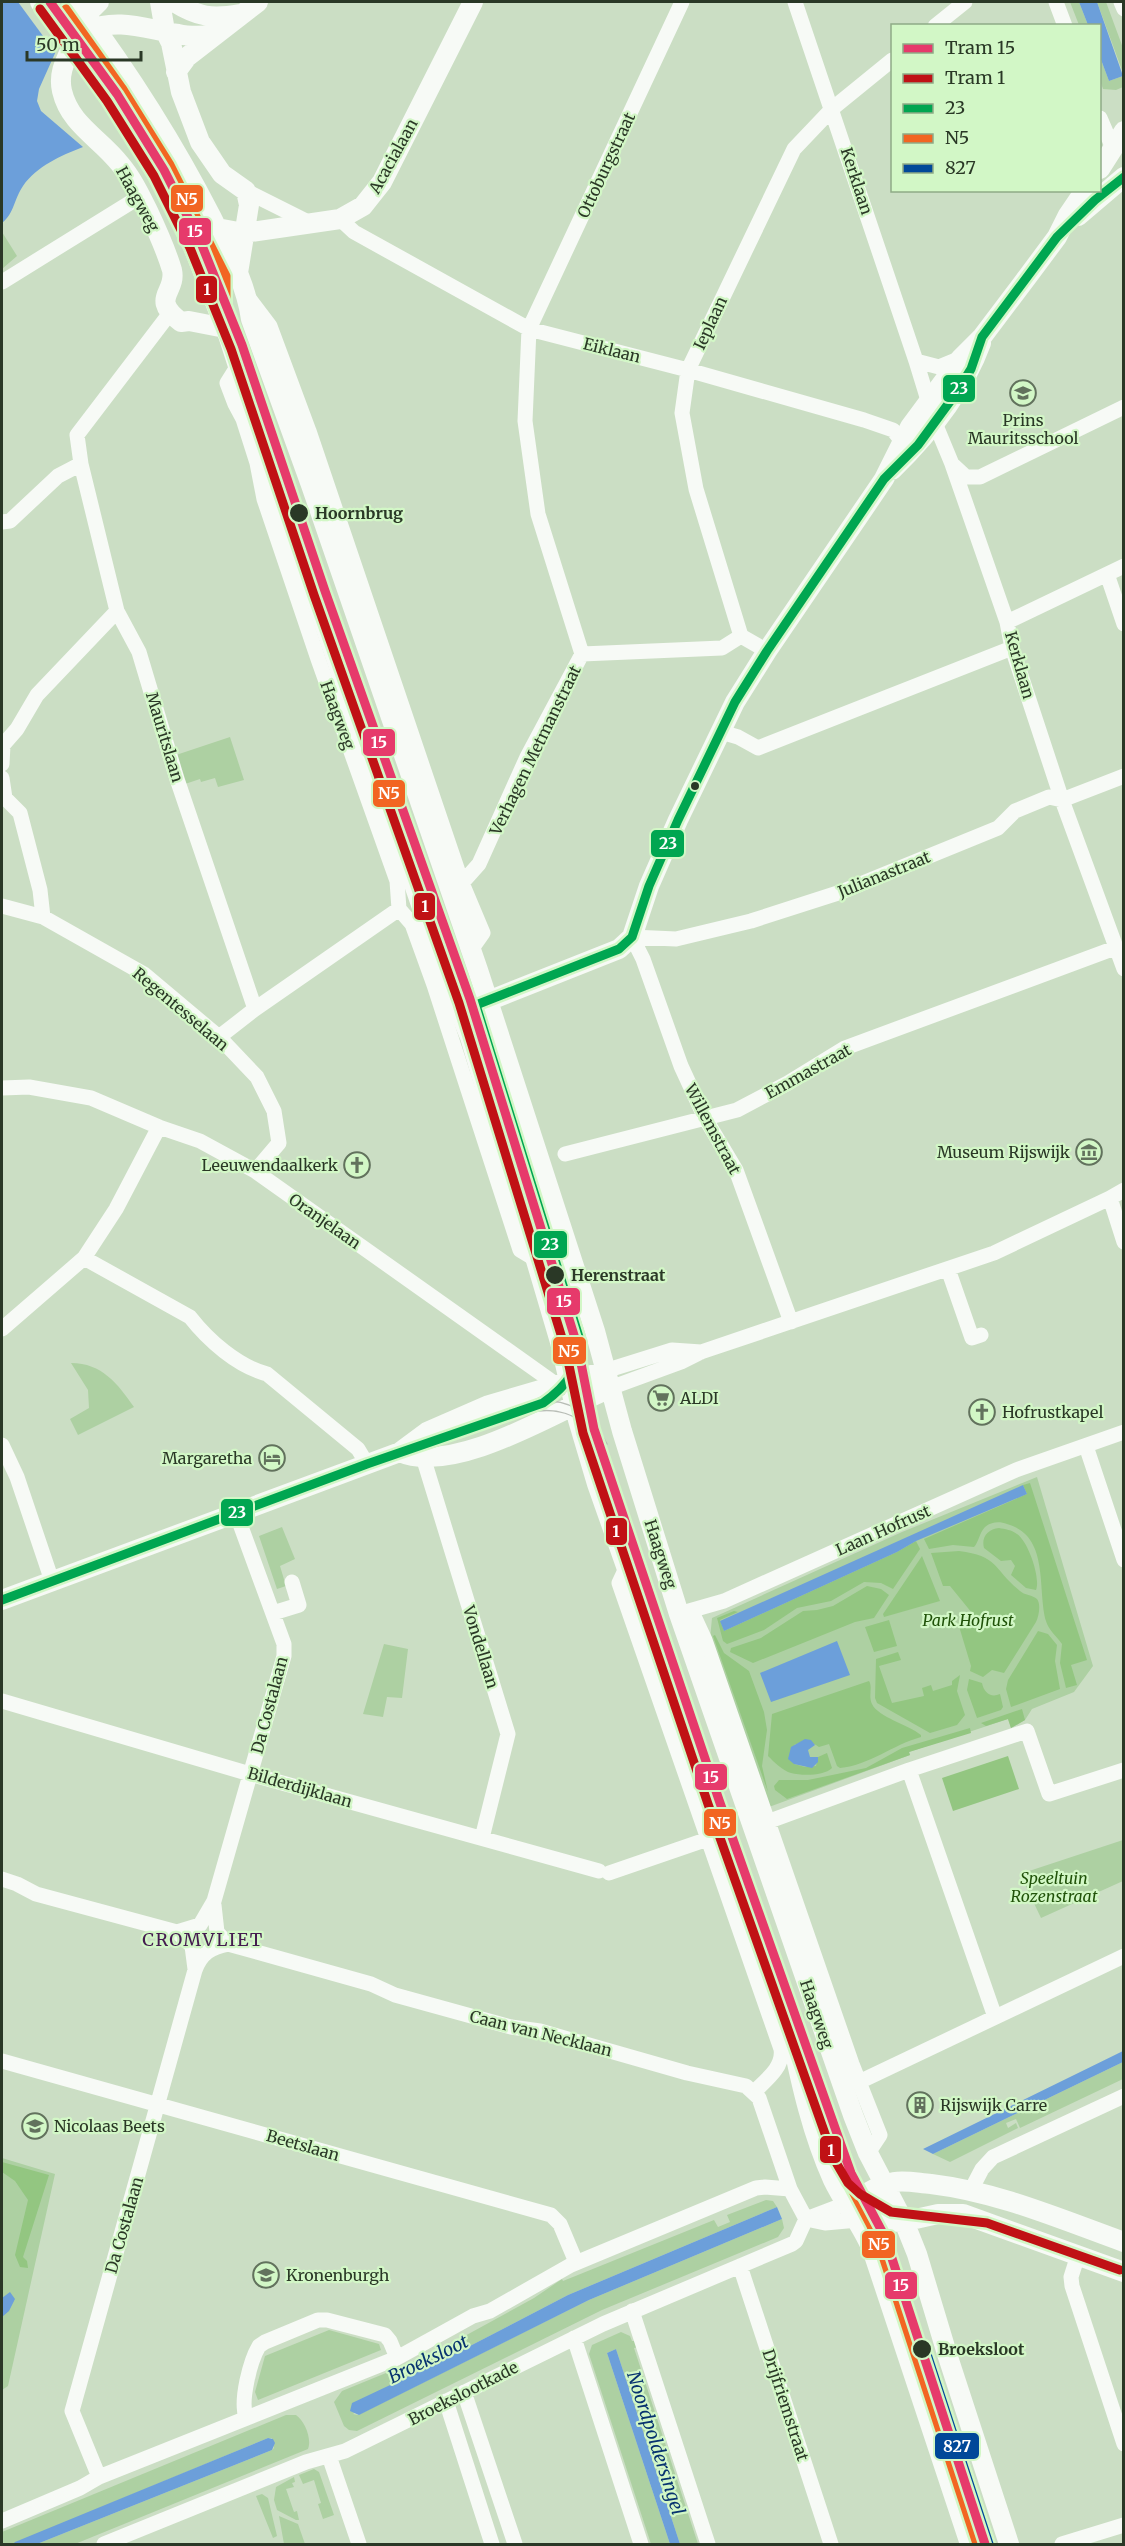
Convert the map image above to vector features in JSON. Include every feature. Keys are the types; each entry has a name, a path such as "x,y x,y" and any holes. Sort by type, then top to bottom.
{"main road":[{"name":"Haagweg","path":"40,2 111,98 172,202 192,244 225,328 280,496 452,993 470,1037 535,1259 564,1383 576,1404 597,1484 791,2034 809,2114 833,2178 876,2259 970,2544"},
{"name":"Haagweg","path":"76,2 132,81 189,174 217,228 248,297 251,319 311,485 488,1000 595,1331 608,1379 833,2061 868,2153 904,2221 920,2263 1009,2544"},
{"name":"Haagweg","path":"99,2 80,23 78,34 62,66 62,89 69,111 79,124 120,163 141,196 154,223 173,273 165,304 170,314"},
{"path":"160,2 176,72 200,142 222,174 246,191 249,205 238,273"},
{"path":"174,2 193,14 218,18 240,14"},
{"path":"176,72 187,57 258,2"},
{"name":"Acacialaan","path":"217,228 244,232 312,224 340,219 363,206 382,182 473,2"},
{"path":"78,34 111,23 194,36 215,35"},
{"path":"1101,167 1118,138"},
{"path":"452,993 470,999 488,1000 619,949 632,937 673,831 735,702 884,479 901,440 928,401 961,358 982,337 1057,237 1124,175 1118,138"},
{"path":"1057,237 1084,192"},
{"path":"189,321 208,302 212,294"},
{"path":"170,314 181,322 189,321 225,328"},
{"path":"884,479 918,445 935,423 971,369 982,337"},
{"path":"470,1037 476,1017 488,1000"},
{"path":"2,1600 400,1452 427,1432 489,1405 564,1383 608,1379"},
{"path":"400,1452 423,1457 463,1453 541,1423 576,1404 608,1379"},
{"path":"853,2212 884,2185 908,2182 971,2190 1016,2202 1121,2237"},
{"path":"853,2212 904,2221 938,2214 963,2214 1124,2272"}],"street":[{"name":"Ottoburgstraat","path":"529,329 682,2"},
{"name":"Kerklaan","path":"795,2 833,108 935,423 952,464 1007,622 1012,648 1062,800 1124,969"},
{"path":"938,24 965,2"},
{"path":"1056,2 1064,24"},
{"path":"1121,2 1124,9"},
{"name":"Ieplaan","path":"741,636 696,489 682,414 688,370 794,149 833,108 891,61"},
{"path":"1101,119 1118,138"},
{"path":"246,191 312,224"},
{"path":"2,282 141,196"},
{"name":"Eiklaan","path":"340,219 354,232 529,329 688,370 864,420 893,430 901,440"},
{"name":"Haagweg","path":"248,297 270,326 309,431 462,883 483,933 471,950"},
{"name":"Mauritslaan","path":"170,314 77,435 81,464 117,611 140,652 177,779 255,1009"},
{"name":"Verhagen Metmanstraat","path":"462,883 479,864 527,757 582,654 538,514 525,421 529,329"},
{"path":"916,361 939,367 961,358"},
{"name":"Haagweg","path":"237,367 227,383 243,418 257,463 264,500 397,881 399,909 412,924 434,985 520,1250 535,1259"},
{"path":"952,464 966,477 980,477 1124,407"},
{"path":"2,522 10,521 58,476 81,464"},
{"path":"1007,622 1124,566"},
{"path":"1107,574 1124,624"},
{"path":"2,764 3,745 17,729 37,695 117,611"},
{"path":"582,654 722,648 741,636 767,651"},
{"path":"721,732 738,736 758,748 1012,648"},
{"name":"Julianastraat","path":"632,937 676,939 751,921 841,892 998,828 1015,811 1049,797 1062,800 1124,776"},
{"path":"2,778 5,798 20,813 40,890 43,917"},
{"name":"Regentesselaan","path":"2,906 43,917 144,974 219,1037 257,1077 274,1111 279,1143 255,1171"},
{"path":"219,1037 255,1009 399,909"},
{"name":"Willemstraat","path":"632,937 643,959 681,1066 705,1118 736,1170 791,1322"},
{"name":"Emmastraat","path":"565,1154 736,1110 788,1083 845,1048 1115,948"},
{"name":"Oranjelaan","path":"2,1088 29,1087 92,1098 159,1127 200,1141 255,1171 564,1383"},
{"path":"2,1329 84,1258 116,1209 159,1127"},
{"path":"608,1379 681,1362 701,1352 994,1254 1124,1190"},
{"path":"1110,1198 1124,1242"},
{"path":"84,1258 190,1317 201,1331 222,1348 252,1370 267,1374 358,1449 367,1464"},
{"path":"954,1267 972,1338 981,1335"},
{"name":"Laan Hofrust","path":"686,1613 724,1601 1016,1470 1124,1432"},
{"path":"2,1445 17,1477 51,1581"},
{"path":"1086,1446 1124,1560"},
{"name":"Vondellaan","path":"423,1457 508,1734 482,1838"},
{"name":"Da Costalaan","path":"177,1932 200,1925 214,1901 284,1656 284,1644 236,1513"},
{"name":"Haagweg","path":"627,1566 619,1583 781,2049 782,2058 779,2066 754,2092"},
{"path":"273,1613 299,1605 292,1582"},
{"name":"Haagweg","path":"686,1613 705,1640 767,1822 880,2135 868,2153"},
{"name":"Bilderdijklaan","path":"2,1701 250,1774 604,1872 708,1839"},
{"path":"767,1822 909,1770 1027,1731 1049,1794 1124,1770"},
{"path":"909,1770 995,2017"},
{"path":"2,1879 36,1894 177,1932"},
{"name":"Da Costalaan","path":"99,2477 72,2411 195,1970 207,1952 228,1944 216,1929 214,1901"},
{"name":"Da Costalaan","path":"177,1932 192,1946 195,1970"},
{"name":"Caan van Necklaan","path":"228,1944 371,1984 405,1998 511,2027 540,2031 687,2073 744,2085 754,2092"},
{"path":"859,2082 1124,1956"},
{"name":"Beetslaan","path":"2,2061 551,2215 560,2224 576,2262"},
{"path":"754,2092 763,2110 790,2189 806,2219 825,2223 853,2212"},
{"path":"971,2190 982,2169 993,2157 1124,2096"},
{"path":"2,2521 80,2488 99,2477 397,2358 472,2316 490,2311 576,2262 756,2188 790,2189"},
{"name":"Broekslootkade","path":"104,2544 306,2462 329,2456 632,2311 793,2243 806,2219"},
{"path":"1078,2255 1071,2277 1072,2286 1124,2444"},
{"name":"Drijfriemstraat","path":"741,2266 831,2544"},
{"path":"632,2311 708,2544"},
{"path":"246,2417 243,2407 244,2396 255,2354 261,2345 318,2319 385,2335 397,2358"},
{"path":"574,2338 641,2544"},
{"path":"464,2392 514,2544"},
{"path":"446,2401 492,2544"},
{"path":"329,2456 359,2544"},
{"path":"1062,2544 1120,2526"}],"green space":[{"path":"1070,2 1079,2 1088,24 1079,24"},
{"path":"1097,2 1106,2 1123,48 1123,73"},
{"path":"1101,60 1109,81 1123,76 1123,87 1116,90 1103,89"},
{"path":"129,84 189,186 223,264 217,267 242,330 232,334 114,96"},
{"path":"2,232 17,256 2,269"},
{"path":"230,737 244,780 218,787 215,778 201,782 200,779 185,784 176,755"},
{"path":"71,1363 92,1367 108,1376 134,1407 78,1435 70,1419 89,1408 88,1390"},
{"name":"Park Hofrust","path":"1037,1477 1093,1666 1074,1692 1032,1709 1025,1720 1011,1728 1008,1719 909,1752 910,1755 769,1807 710,1639 712,1618 902,1532"},
{"path":"1030,1483 1087,1660 1071,1665 1077,1685 1066,1688 1060,1663 1062,1644 1046,1621 1036,1552 1030,1540 1021,1530 998,1522 990,1524 981,1532 974,1547 953,1545 929,1549 924,1539 1027,1494 1023,1485"},
{"path":"282,1527 295,1559 280,1566 286,1586 277,1589 259,1536"},
{"path":"999,1528 1015,1533 1025,1544 1037,1577 1036,1590 1026,1588 1011,1575 1015,1566 1011,1560 1001,1561 984,1548 986,1534"},
{"path":"916,1541 920,1549 893,1589 881,1583 864,1582 831,1601 797,1608 764,1630 727,1644 723,1641 717,1618 734,1611 738,1612 720,1620 724,1631 897,1552"},
{"path":"959,1551 982,1556 989,1560 1020,1591 1038,1601 1039,1610 1036,1622 1004,1673 992,1670 983,1677 970,1671 971,1666 958,1623 972,1613 950,1586 943,1586 931,1553"},
{"path":"922,1556 940,1601 884,1617 883,1614"},
{"path":"867,1586 881,1589 889,1595 874,1618 855,1622 753,1663 730,1652 731,1648 761,1638 803,1611 833,1606"},
{"path":"889,1620 897,1646 874,1652 865,1627"},
{"path":"1038,1631 1048,1634 1057,1645 1055,1661 1060,1689 1011,1707 1006,1689 1008,1680"},
{"path":"715,1635 724,1653 749,1671 764,1712 767,1730 762,1766 768,1792 713,1636"},
{"path":"384,1644 408,1649 402,1698 387,1697 383,1717 363,1714"},
{"path":"898,1652 901,1660 879,1666 892,1703 924,1696 922,1688 931,1685 933,1691 952,1685 952,1681 960,1675 957,1691 965,1715 957,1725 930,1733 877,1703 875,1698 876,1659"},
{"path":"969,1679 982,1683 988,1694 1000,1694 1003,1707 1001,1710 977,1718 967,1690"},
{"path":"869,1681 871,1701 875,1709 916,1731 921,1737 861,1763 840,1768 837,1766 829,1744 819,1747 808,1742 794,1745 794,1764 805,1767 816,1766 818,1757 827,1753 832,1768 824,1773 813,1775 788,1772 768,1756 772,1714"},
{"path":"1022,1709 1025,1720 1011,1728 1008,1719 986,1726 981,1723"},
{"path":"970,1728 971,1733 909,1752 910,1755 787,1799 775,1790 774,1786 779,1780 808,1780 866,1768 902,1748"},
{"path":"1008,1756 1019,1789 953,1811 942,1778"},
{"name":"Speeltuin Rozenstraat","path":"1123,1840 1123,1881 1041,1918 1020,1874"},
{"path":"1123,2062 1123,2079 1020,2128 1016,2119 1006,2123 1008,2128 1016,2123 1018,2128 950,2162 933,2154"},
{"path":"2,2158 55,2174 8,2386 2,2390"},
{"path":"2,2162 49,2175 23,2257 27,2261 28,2268 20,2267 15,2255 28,2200 15,2181 2,2172"},
{"path":"766,2200 773,2201 777,2207 568,2295 420,2372 353,2414 358,2415 589,2300 782,2219 784,2228 778,2237 602,2310 357,2431 349,2430 344,2426 334,2402 342,2391 430,2355 534,2298 562,2279 563,2281 714,2220 718,2227 730,2222 727,2215"},
{"path":"329,2330 379,2344 381,2350 258,2400 255,2392 265,2356"},
{"path":"621,2332 630,2336 632,2341 636,2341 638,2347 634,2348 698,2544 680,2544 616,2349 607,2353 670,2544 651,2544 589,2354 592,2345"},
{"path":"286,2415 296,2415 302,2421 307,2430 308,2449 75,2544 37,2544 272,2450 274,2448 272,2438 268,2438 13,2544 2,2544 2,2532"},
{"path":"314,2469 319,2472 334,2515 323,2519 314,2480 303,2484 299,2475"},
{"path":"294,2477 295,2482 292,2483 294,2487 286,2489 299,2520 277,2510 274,2500 276,2487"},
{"path":"262,2494 268,2498 277,2536 273,2538 256,2496"},
{"path":"279,2516 298,2524 305,2544 284,2544"}],"water":[{"path":"2,2 78,2 39,89 37,101 41,111 83,147 58,158 35,173 23,186 9,215 2,223"},
{"path":"1079,2 1097,2 1123,76 1109,81 1101,60 1101,24 1088,24"},
{"path":"1023,1485 1027,1494 916,1541 897,1552 724,1631 720,1621"},
{"path":"837,1641 850,1675 771,1702 760,1673"},
{"path":"805,1739 811,1740 815,1745 808,1750 810,1757 818,1757 818,1762 812,1768 794,1764 788,1759 791,1747"},
{"path":"1123,2051 1123,2062 933,2154 923,2149"},
{"path":"777,2207 782,2219 589,2300 359,2415 350,2411 352,2403 441,2361 568,2295"},
{"path":"10,2292 15,2299 9,2311 2,2317 2,2298"},
{"path":"616,2349 680,2544 670,2544 607,2353"},
{"path":"268,2438 273,2439 275,2443 272,2450 37,2544 13,2544 15,2542"}],"pier":[{"path":"18,2 81,2 57,55"}],"tram line":[{"name":"15","path":"50,2 117,94 164,170 201,243 242,345 325,591 470,999 578,1348 594,1429 719,1800 851,2173 885,2237 985,2544"},
{"name":"1","path":"40,9 107,101 154,176 190,248 231,349 314,595 459,1003 566,1351 583,1433 708,1804 834,2159 848,2183 860,2194 891,2212 987,2223 1120,2270"},
{"path":"2,1604 369,1467 440,1445 544,1406 564,1394 580,1372 584,1356 580,1330"},
{"path":"521,1406 542,1397 566,1377 574,1357 574,1344"},
{"path":"551,1401 561,1402 578,1409 597,1428 607,1444"},
{"path":"538,1411 552,1411 572,1416 589,1429"}],"transit line":[{"name":"N5","path":"66,9 122,88 170,165 226,276 226,309 237,354 284,495 463,1003 567,1340 587,1431 642,1600 830,2136 847,2180 881,2250 977,2544"},
{"name":"23","path":"476,1005 619,949 632,937 649,886 678,820 735,702 767,651 884,479 918,445 954,396 971,369 982,337 1057,237 1095,200 1124,177"},
{"name":"23","path":"2,1600 367,1464 543,1403 566,1383 578,1358 579,1337 476,1005"},
{"name":"827","path":"925,2348 989,2544"}],"place":[{"name":"Prins Mauritsschool","path":"1023,393"},
{"name":"Hoornbrug","path":"299,513"},
{"name":"Museum Rijswijk","path":"1089,1152"},
{"name":"Leeuwendaalkerk","path":"357,1165"},
{"name":"Herenstraat","path":"555,1275"},
{"name":"ALDI","path":"661,1398"},
{"name":"Hofrustkapel","path":"982,1412"},
{"name":"Margaretha","path":"272,1458"},
{"name":"Rijswijk Carre","path":"920,2105"},
{"name":"Nicolaas Beets","path":"35,2126"},
{"name":"Kronenburgh","path":"266,2275"},
{"name":"Broeksloot","path":"922,2349"}],"district":[{"name":"CROMVLIET","path":"203,1939"}],"water label":[{"name":"Noordpoldersingel","path":"656,2443"}]}
